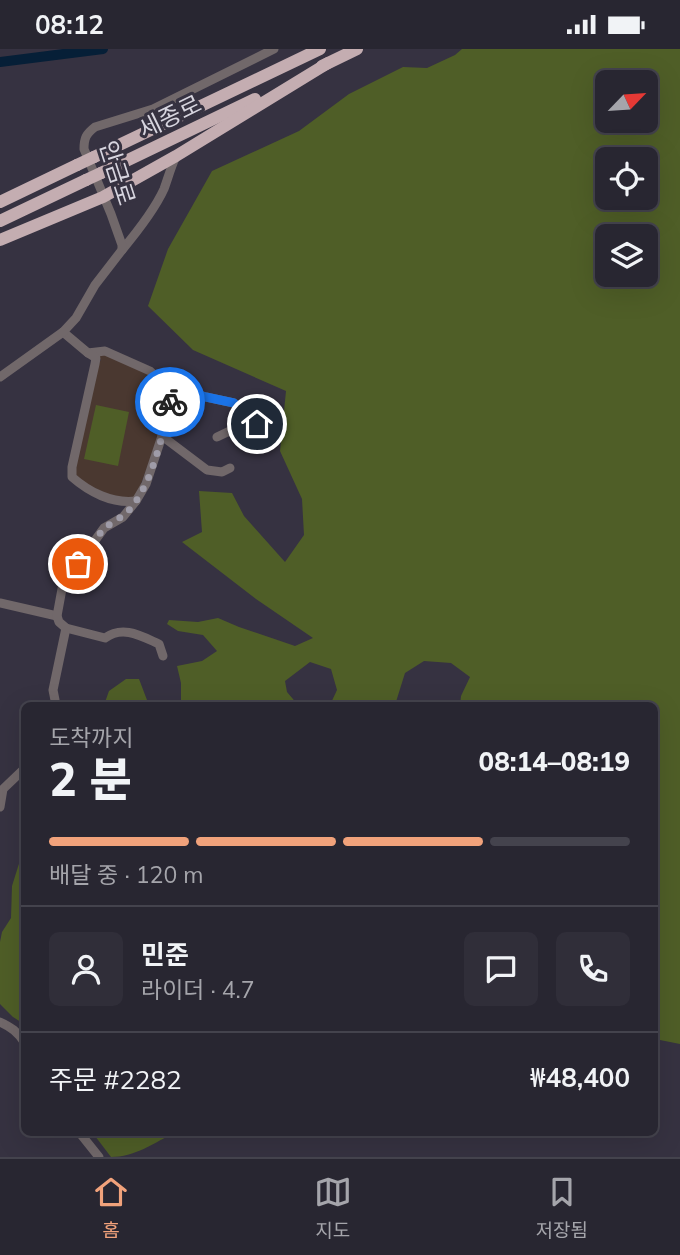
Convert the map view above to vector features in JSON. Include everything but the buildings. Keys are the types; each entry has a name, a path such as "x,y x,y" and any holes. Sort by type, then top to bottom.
{"highway":[{"name":"세종로","path":"0,202 304,52 320,49"},
{"name":"세종로","path":"0,221 357,49"},
{"path":"0,240 103,197 176,156 328,63"}],"street":[{"name":"안금로","path":"122,250 84,149 87,133 95,127 153,109 274,49"},
{"path":"0,377 63,332 76,318 95,285 155,205 176,156"},
{"path":"63,332 96,358 72,477 98,494 119,501 136,501"},
{"path":"88,352 105,351 150,371 164,384 234,403 253,420 218,437"},
{"path":"163,656 159,645 139,635 117,631 104,638 66,628 57,617 68,567 78,564 104,529 123,517 146,484 162,436 173,387"},
{"path":"162,436 207,470 222,472 230,468"},
{"path":"0,603 57,617"},
{"path":"55,702 53,690 66,628"},
{"path":"0,807 4,789 21,772"},
{"path":"0,1022 21,1038"},
{"path":"82,1136 99,1157"}],"shaded area":[{"path":"100,352 147,373 166,391 159,435 135,500 110,495 85,484 74,473 96,366 101,360 97,355"}],"green space":[{"path":"462,49 680,49 680,1044 658,1040 658,702 460,702 470,677 451,663 424,661 405,673 396,702 331,702 337,690 331,669 310,662 285,681 287,692 295,702 181,702 177,666 202,661 217,651 203,635 178,631 167,624 169,620 198,622 218,618 295,646 313,638 256,599 182,542 202,532 199,491 232,493 244,516 285,562 304,535 302,499 280,451 286,391 193,350 148,306 168,249 212,171 299,131 349,94 403,67 427,68"},
{"path":"96,405 129,412 118,466 84,459"},
{"path":"126,679 139,679 147,700 151,702 105,702 109,691"},
{"path":"21,857 21,1022 0,1004 0,942 2,932 11,918 12,886"},
{"path":"95,1136 168,1136 136,1152 111,1157"}],"waterway":[{"path":"0,62 103,49"}],"way so far":[{"path":"78,564 104,529 130,510 146,484 170,402"}],"route":[{"path":"170,402 173,387 234,403 257,424"}]}
